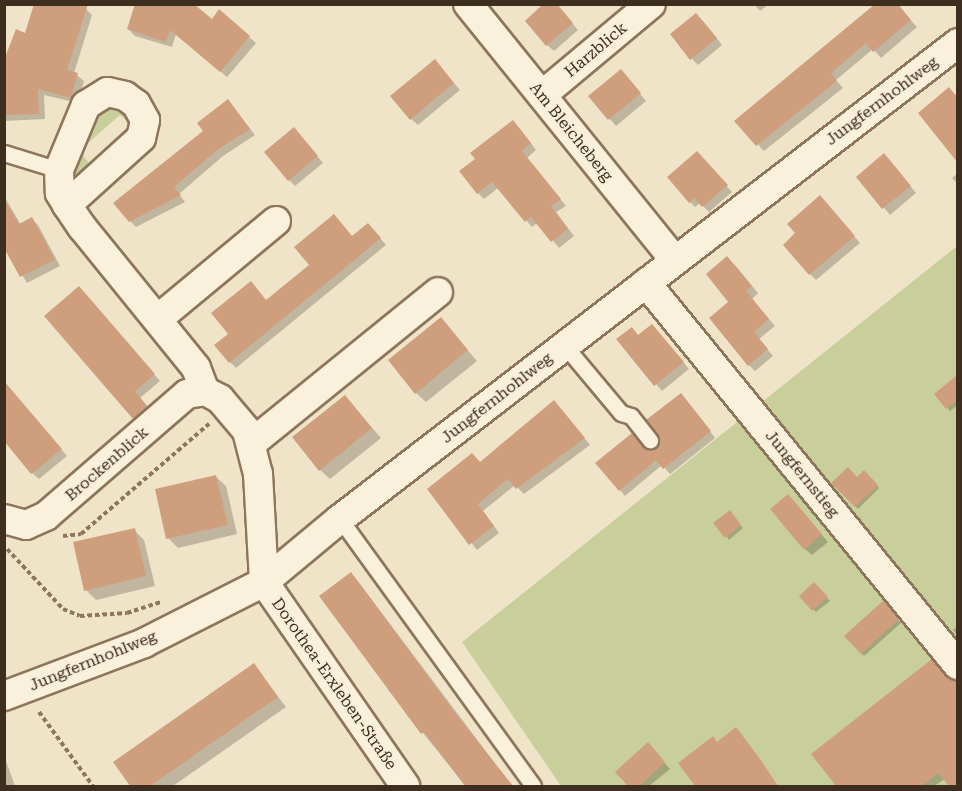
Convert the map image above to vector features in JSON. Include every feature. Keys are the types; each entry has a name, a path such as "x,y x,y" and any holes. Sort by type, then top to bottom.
{"street":[{"name":"Am Bleicheberg","path":"468,4 674,259"},
{"name":"Harzblick","path":"542,95 651,4"},
{"name":"Jungfernhohlweg","path":"13,692 144,642 264,582 340,519 674,259 955,49"},
{"path":"67,205 136,144 146,122 136,104 111,92 89,101 79,117 59,170 58,188 67,205 159,318 196,368 205,392 228,408 253,442 258,474 264,582"},
{"path":"159,318 276,221"},
{"name":"Jungfernstieg","path":"646,283 957,665"},
{"path":"253,442 438,292"},
{"name":"Brockenblick","path":"4,519 26,525 46,516 188,394 205,392"},
{"name":"Dorothea-Erxleben-Straße","path":"264,582 405,786"}],"lane":[{"path":"4,153 59,170"},
{"path":"565,346 620,421 631,416 650,440"},
{"path":"340,519 533,786"}],"path":[{"path":"61,536 81,534 228,408"},
{"path":"4,546 44,593 63,609 80,616 127,613 171,599"},
{"path":"13,692 93,786"}],"green space":[{"path":"122,106 136,129 120,115 79,151 94,169 83,177 70,170 95,108"},
{"path":"957,246 957,786 561,786 462,642"}],"building":[{"path":"34,4 88,4 67,70 78,73 71,98 38,89 39,114 4,115 4,60 16,29 25,33"},
{"path":"135,4 194,4 212,19 219,9 250,36 220,72 170,30 166,42 127,29"},
{"path":"543,4 557,4 573,23 546,46 525,21"},
{"path":"875,4 898,4 911,20 873,52 866,43 831,73 837,81 756,146 734,121"},
{"path":"696,13 717,38 690,60 670,34"},
{"path":"435,59 454,83 410,120 390,96"},
{"path":"621,69 641,93 608,120 588,96"},
{"path":"949,87 957,97 957,162 918,113"},
{"path":"228,99 250,129 217,150 174,187 181,195 129,222 113,203 203,131 197,123"},
{"path":"513,120 531,143 522,151 561,199 551,206 568,229 551,242 531,217 525,222 492,182 477,194 459,171 475,159 470,153"},
{"path":"294,127 318,156 288,181 264,152"},
{"path":"697,151 728,185 702,207 694,198 689,203 667,177"},
{"path":"884,153 911,186 882,209 856,177"},
{"path":"820,195 855,236 809,275 783,245 795,233 787,224"},
{"path":"4,199 19,224 32,217 55,260 20,277 4,248"},
{"path":"334,214 352,236 368,223 381,238 229,363 214,345 228,334 211,313 251,281 266,300 309,265 294,247"},
{"path":"727,256 752,286 746,291 769,319 754,332 768,349 748,366 709,318 728,302 706,274"},
{"path":"79,286 155,374 135,391 147,406 133,419 44,316"},
{"path":"441,317 468,350 415,394 388,360"},
{"path":"652,324 684,362 654,386 616,339 632,327 638,335"},
{"path":"957,375 957,400 946,409 934,394"},
{"path":"4,381 62,449 31,474 4,441"},
{"path":"681,393 711,431 663,469 656,460 619,491 595,463 632,433 646,449 656,447 659,438 646,420"},
{"path":"345,395 372,428 319,471 292,437"},
{"path":"554,400 585,438 516,489 508,479 478,504 494,526 469,545 427,489 472,453 480,462"},
{"path":"848,467 857,477 864,470 878,485 855,507 831,483"},
{"path":"216,475 228,525 166,539 155,489"},
{"path":"788,494 822,534 804,550 770,509"},
{"path":"730,510 741,525 725,538 713,523"},
{"path":"135,528 146,576 84,591 73,542"},
{"path":"351,572 453,710 513,786 465,786 424,732 421,734 319,596"},
{"path":"814,582 828,597 812,611 799,596"},
{"path":"884,600 899,619 861,654 844,636"},
{"path":"932,659 946,676 957,681 957,786 949,786 938,773 922,786 836,786 811,754"},
{"path":"254,663 278,697 150,786 130,786 113,762"},
{"path":"736,727 778,786 695,786 678,763 713,736 717,742"},
{"path":"648,742 665,762 640,786 628,786 615,772"}]}
